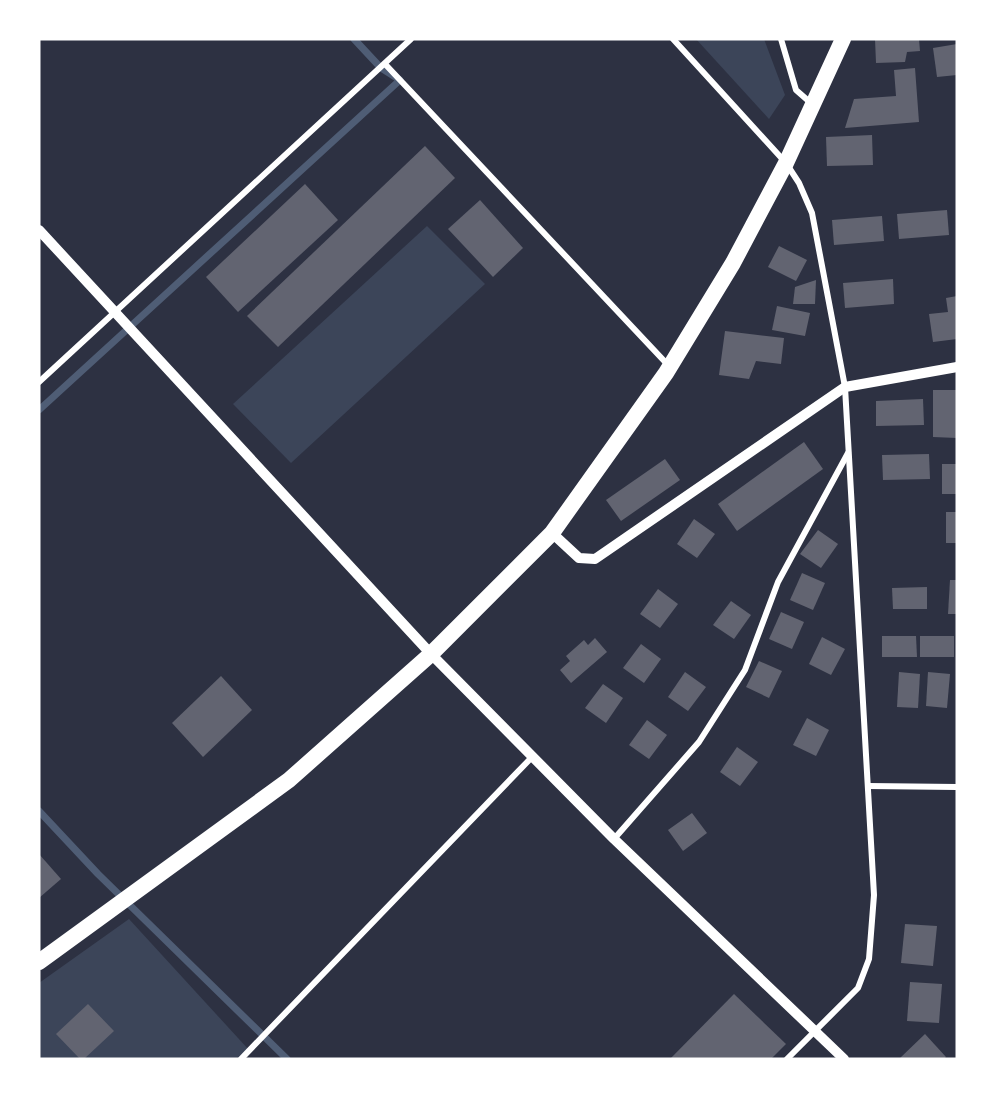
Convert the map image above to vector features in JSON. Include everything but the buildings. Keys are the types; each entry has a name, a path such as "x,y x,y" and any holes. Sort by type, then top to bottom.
{"highway":[{"path":"39,962 289,780 431,654 552,533 669,367 733,263 786,163 843,39"}],"street":[{"path":"39,382 411,39"},
{"path":"673,39 786,163 799,183 812,213 845,387 874,895 869,959 858,988 787,1059"},
{"path":"781,39 796,90 813,105"},
{"path":"385,64 669,367"},
{"path":"39,230 431,654 614,839 844,1059"},
{"path":"552,533 579,558 595,559 845,387 957,368"},
{"path":"614,839 699,742 745,670 778,582 849,452"},
{"path":"241,1059 533,755"},
{"path":"868,786 957,787"}],"shaded area":[{"path":"696,39 764,39 785,95 769,119"},
{"path":"427,226 485,284 291,463 233,404"},
{"path":"129,919 249,1050 241,1059 39,1059 39,983"}],"waterway":[{"path":"39,410 400,80 381,68 354,39"},
{"path":"39,811 98,874 287,1059"}]}
